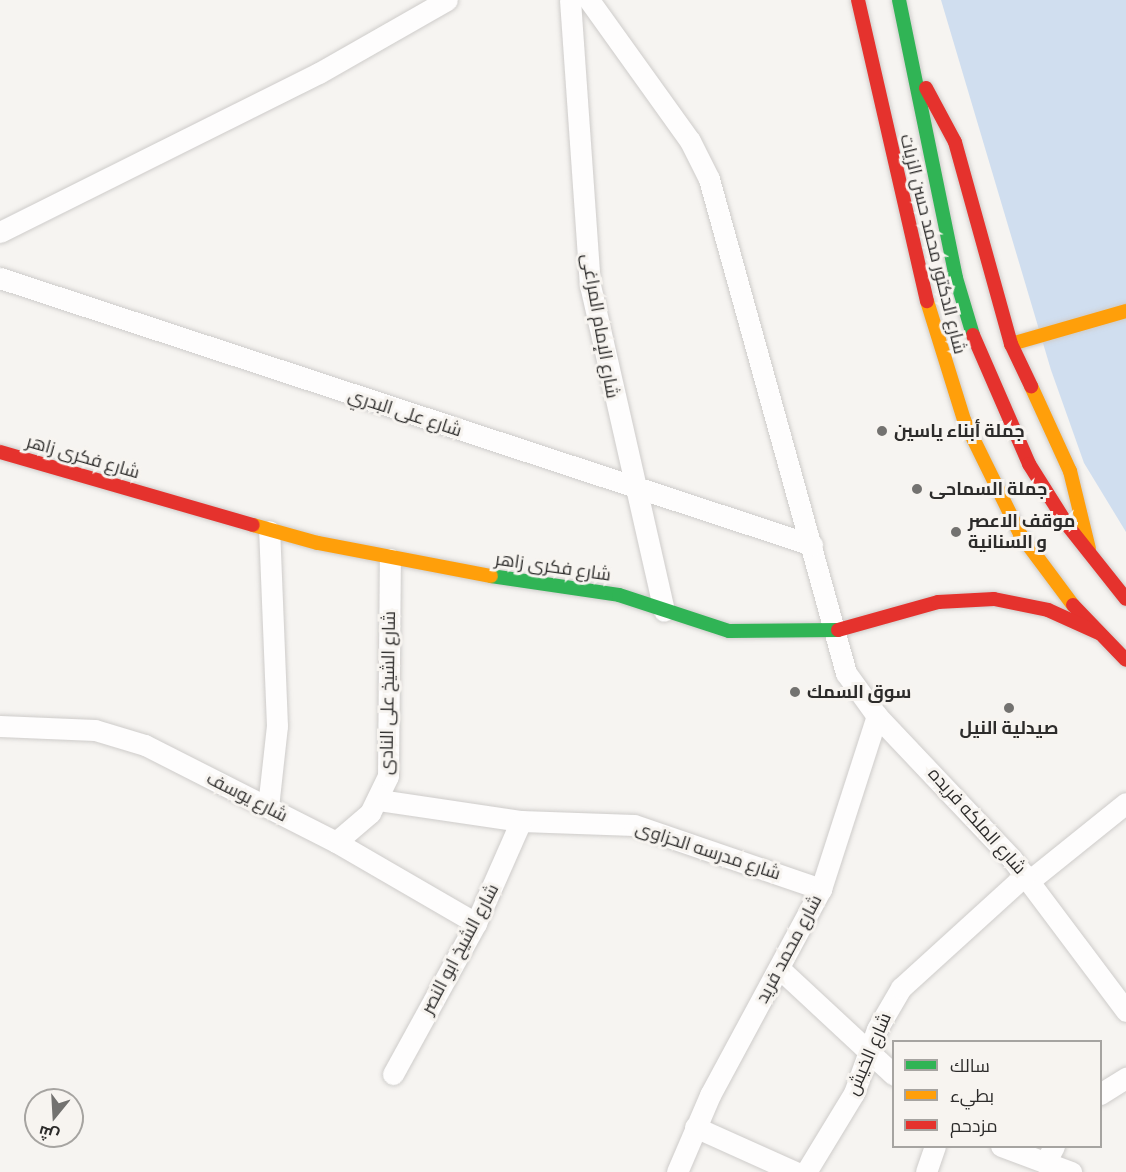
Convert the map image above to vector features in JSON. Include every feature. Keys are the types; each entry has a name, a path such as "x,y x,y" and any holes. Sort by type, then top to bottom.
{"street":[{"path":"0,232 319,74 447,0"},
{"name":"شارع الإمام المراغى","path":"570,0 590,285 634,488 664,611"},
{"name":"شارع الملكه فريده","path":"589,0 690,141 709,179 812,545 831,632 846,673 877,716 1027,878 1126,1011"},
{"name":"شارع الدكتور محمد حسن الزيات","path":"858,0 921,283 964,420 1020,534 1099,633 1126,660"},
{"name":"شارع الدكتور محمد حسن الزيات","path":"898,0 956,278 975,342 1029,464 1089,555 1126,599"},
{"path":"913,66 955,142 1011,344 1070,471 1089,555"},
{"name":"شارع على البدري","path":"0,278 812,545"},
{"path":"1011,344 1126,311"},
{"path":"1018,363 1041,356"},
{"name":"شارع فكرى زاهر","path":"0,452 269,531 390,559 619,595 664,611 763,635 831,632 965,599 1048,610 1099,633"},
{"path":"268,807 277,726 269,531"},
{"name":"شارع الشيخ على النادى","path":"336,842 379,800 389,767 390,559"},
{"name":"شارع محمد فريد","path":"676,1172 695,1127 781,970 821,889 877,716"},
{"name":"شارع يوسف","path":"0,726 78,728 129,739 336,842 476,923"},
{"name":"شارع مدرسه الحزاوى","path":"379,800 521,821 634,825 821,889"},
{"name":"شارع الخيش","path":"807,1172 854,1093 888,1008 916,970 1027,878 1126,803"},
{"name":"شارع الشيخ ابو النصر","path":"393,1074 476,923 521,821"},
{"path":"781,970 892,1073"},
{"path":"1102,1093 1126,1078"},
{"path":"695,1127 795,1172"},
{"path":"926,1172 934,1148"},
{"path":"1012,1148 1050,1155 1071,1172"}],"water":[{"path":"941,0 1126,0 1126,532 1084,463 1051,370"}],"traffic: fast":[{"path":"899,0 956,278 973,335"},
{"path":"491,576 619,595 729,631 838,630"}],"traffic: slow":[{"path":"927,301 964,420 1020,534 1073,605"},
{"path":"1011,344 1126,311"},
{"path":"1031,386 1070,471 1089,549"},
{"path":"253,525 318,543 491,576"}],"traffic: jam":[{"path":"858,0 927,301"},
{"path":"926,88 955,142 1011,344 1031,386"},
{"path":"973,335 1029,464 1068,526 1126,599"},
{"path":"0,452 253,525"},
{"path":"838,630 938,602 994,599 1048,610 1099,633"},
{"path":"1073,605 1126,660"}],"place":[{"name":"جملة أبناء ياسين","path":"882,431"},
{"name":"جملة السماحى","path":"917,489"},
{"name":"موقف الاعصر و السنانية","path":"956,532"},
{"name":"سوق السمك","path":"795,692"},
{"name":"صيدلية النيل","path":"1009,708"}]}
